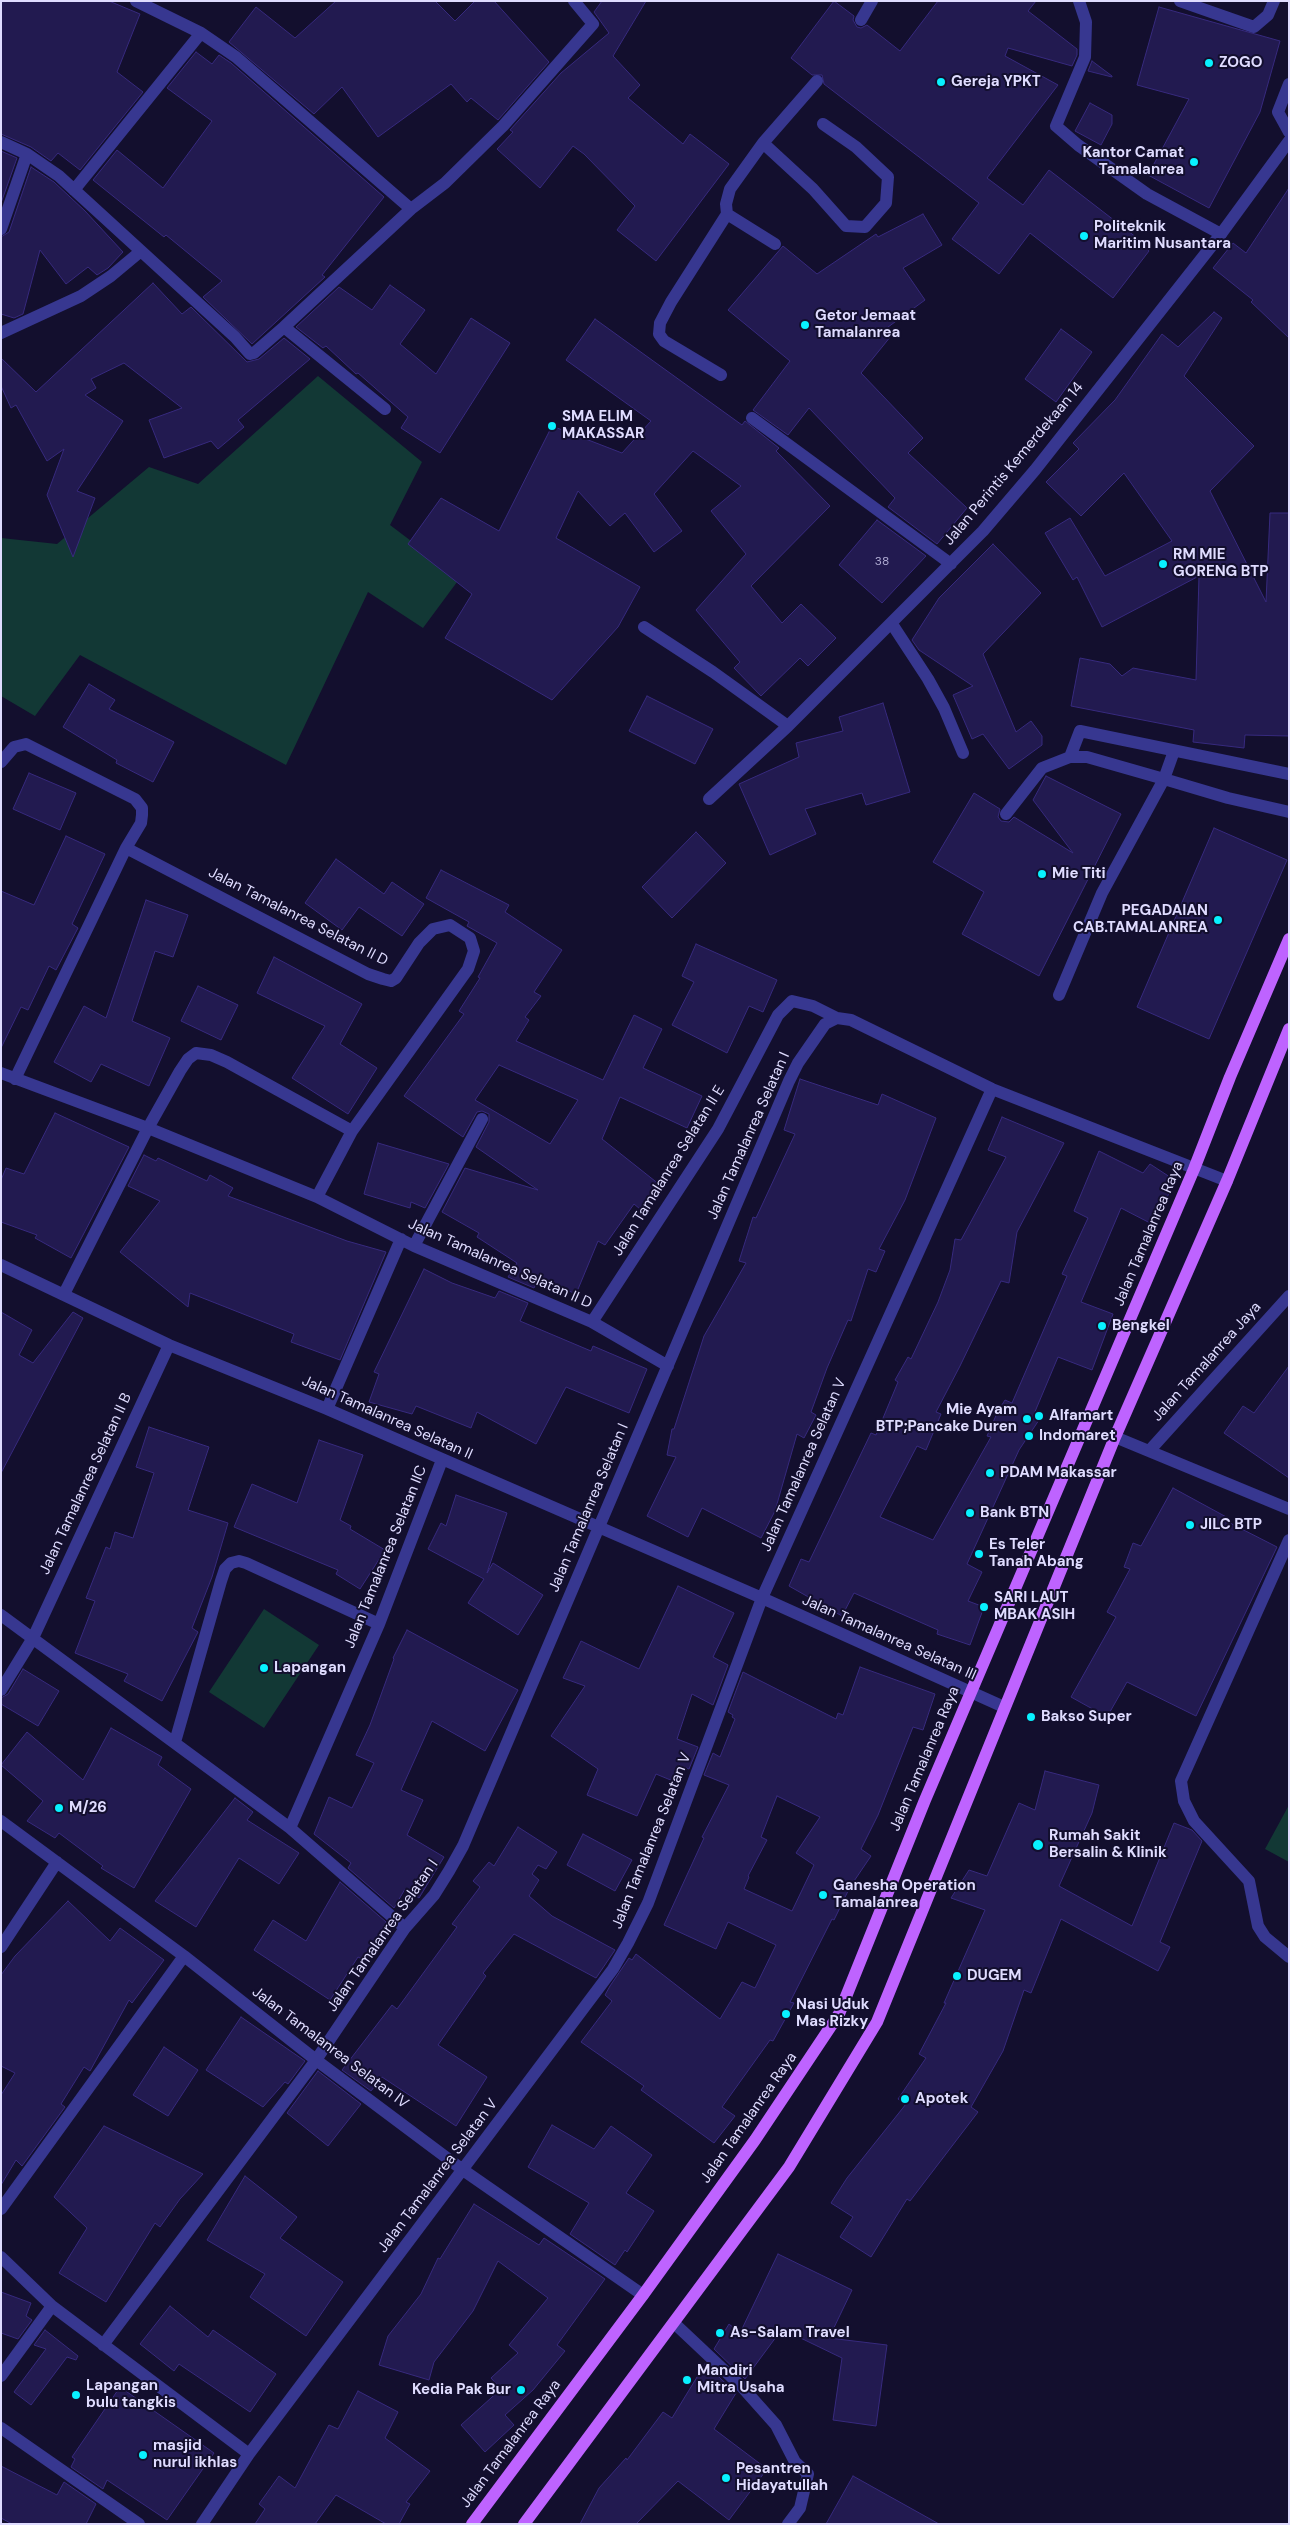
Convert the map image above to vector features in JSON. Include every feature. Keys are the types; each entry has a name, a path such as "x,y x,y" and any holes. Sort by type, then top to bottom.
{"main road":[{"name":"Jalan Tamalanrea Raya","path":"472,2524 643,2295 755,2140 839,2014 925,1800 1194,1169 1230,1077 1289,939"},
{"path":"524,2524 788,2167 877,2022 1115,1437 1227,1181 1289,1028"}],"street":[{"path":"136,1 201,33 236,57 410,209"},
{"path":"1,142 27,154 50,169 235,337 250,354 254,353 284,327 410,209 445,183 503,126 593,24 574,1"},
{"path":"861,20 872,1"},
{"path":"1079,1 1086,22 1084,57 1056,126 1078,145 1148,194 1221,234"},
{"path":"1180,1 1254,27 1268,15 1274,1"},
{"path":"74,190 201,33"},
{"path":"721,375 664,341 659,334 660,323 671,302 727,214 726,204 730,189 763,143 817,80"},
{"path":"1289,84 1278,112 1279,117 1289,132"},
{"path":"763,143 813,189 846,226 865,227 886,203 888,177 856,147 823,124"},
{"name":"Jalan Perintis Kemerdekaan 14","path":"709,799 788,726 983,531 1035,470 1221,234 1289,141"},
{"path":"1,230 27,154"},
{"path":"727,214 775,244"},
{"path":"1,333 81,296 111,276 141,251"},
{"path":"284,327 385,409"},
{"path":"752,418 951,564"},
{"path":"892,624 928,679 944,708 963,753"},
{"path":"644,627 734,686 788,726"},
{"path":"1070,757 1080,732 1289,774"},
{"path":"1,762 14,747 26,744 135,799 142,808 141,823 126,848 15,1079"},
{"path":"1059,995 1102,893 1164,780 1174,751"},
{"path":"1006,814 1042,768 1070,757 1087,757 1164,780 1289,812"},
{"name":"Jalan Tamalanrea Selatan II D","path":"126,848 375,977 391,981 396,978 424,937 438,926 450,926 470,938 474,951 468,969 352,1131 317,1198"},
{"name":"Jalan Tamalanrea Selatan II E","path":"592,1322 718,1129 778,1014 792,1001 814,1006 837,1018"},
{"path":"837,1018 851,1020 992,1089 1227,1181"},
{"name":"Jalan Tamalanrea Selatan I","path":"103,2345 316,2060 405,1928 434,1895 463,1846 597,1528 798,1063 825,1024 837,1018"},
{"path":"64,1294 148,1128 188,1059 196,1053 202,1053 227,1062 352,1131"},
{"name":"Jalan Tamalanrea Selatan II D","path":"1,1073 148,1128 317,1198 414,1246 592,1322 668,1366"},
{"name":"Jalan Tamalanrea Selatan V","path":"202,2524 249,2454 613,1969 628,1943 648,1903 762,1598 992,1089"},
{"path":"414,1246 482,1119"},
{"path":"327,1408 401,1239"},
{"name":"Jalan Tamalanrea Selatan II","path":"1,1265 169,1345 327,1408 597,1528 762,1598"},
{"name":"Jalan Tamalanrea Jaya","path":"1150,1450 1289,1296"},
{"name":"Jalan Tamalanrea Selatan II B","path":"1,1690 33,1638 169,1345"},
{"path":"1115,1437 1289,1509"},
{"name":"Jalan Tamalanrea Selatan IIC","path":"290,1828 378,1624 442,1460"},
{"path":"1289,1540 1181,1781 1184,1801 1194,1821 1249,1881 1258,1926 1265,1937 1289,1957"},
{"path":"175,1742 221,1581 225,1569 231,1563 239,1561 246,1563 378,1624"},
{"name":"Jalan Tamalanrea Selatan III","path":"762,1598 1004,1707"},
{"path":"1,1615 290,1828 405,1928"},
{"name":"Jalan Tamalanrea Selatan IV","path":"1,1821 184,1956 316,2060 463,2170 643,2295"},
{"path":"1,1947 57,1862"},
{"path":"1,2210 184,1956"},
{"path":"1,2257 52,2306 249,2454"},
{"path":"1,2376 52,2306"},
{"path":"674,2323 743,2388 776,2425 795,2462 808,2474 800,2508 788,2524"},
{"path":"1,2428 139,2524"}],"green space":[{"path":"318,376 422,462 390,525 460,578 423,628 368,592 286,765 80,655 35,716 1,696 1,538 57,544 149,467 198,484"},
{"name":"Lapangan","path":"264,1609 319,1645 264,1728 209,1692"},
{"path":"1289,1805 1289,1862 1265,1849"}],"building":[{"path":"1,1 109,1 140,14 117,72 143,92 80,170 58,153 51,161 31,147 1,134"},
{"path":"336,1 435,1 455,21 475,1 494,1 549,62 498,120 471,98 467,102 451,84 378,137 342,87 314,114 229,42 256,7 295,38"},
{"path":"602,1 646,1 613,56 640,85 628,98 683,144 690,134 729,164 656,261 617,230 635,206 584,154 573,146 540,188 497,149 513,132 510,130 561,73 609,33 594,12"},
{"name":"Gereja YPKT","path":"834,1 854,16 853,20 857,27 861,28 867,25 900,51 938,1 1036,1 1028,11 1077,49 1077,55 1072,66 1008,48 1005,56 1058,85 987,178 1023,205 1049,170 1141,241 1149,251 1113,298 1030,233 999,274 952,239 979,203 824,84 822,75 812,75 791,58"},
{"name":"ZOGO","path":"1159,7 1280,41 1260,112 1209,208 1148,175 1189,99 1137,85"},
{"path":"196,52 212,64 219,55 231,63 384,197 322,275 325,277 252,344 203,297 222,281 166,235 164,237 93,180 117,150 163,188 212,121 167,88"},
{"path":"1092,61 1112,76 1112,77 1088,71"},
{"path":"1090,103 1112,115 1112,124 1101,145 1075,131"},
{"path":"1,151 17,158 1,203"},
{"path":"31,167 54,182 85,211 123,252 108,268 97,275 88,267 66,284 40,250 23,314 14,318 1,314 1,237 9,232"},
{"path":"1289,188 1289,338 1251,302 1253,300 1213,268 1233,243 1246,253"},
{"path":"923,214 942,245 903,268 925,300 884,330 891,336 861,373 923,438 908,453 967,508 937,544 888,507 895,498 809,408 788,435 753,410 790,361 728,310 783,246 817,274 876,234 878,237"},
{"path":"153,283 182,314 191,307 247,362 259,359 284,338 310,359 238,420 244,427 218,449 211,441 164,458 149,420 182,408 124,363 91,379 96,388 85,395 123,421 77,491 95,498 73,557 47,495 64,449 47,461 16,405 11,408 1,386 1,358 36,392"},
{"path":"390,285 425,310 400,344 436,374 471,318 510,343 440,453 401,428 408,417 358,373 356,374 326,346 323,348 296,327 339,287 372,310"},
{"path":"1214,312 1222,318 1184,376 1254,446 1210,491 1266,602 1270,513 1289,513 1289,736 1245,735 1244,748 1193,742 1194,730 1071,706 1080,658 1110,664 1122,676 1133,668 1196,680 1199,576 1102,627 1077,577 1073,580 1045,533 1070,518 1105,576 1172,541 1124,473 1081,516 1046,482 1079,449 1073,443 1115,400 1162,334 1178,347"},
{"path":"595,319 742,425 745,421 779,448 776,451 830,506 751,586 782,623 801,604 836,638 808,666 800,658 761,696 734,668 740,662 696,610 746,554 711,511 741,486 693,451 654,494 682,531 654,552 625,513 610,526 578,491 556,538 640,587 618,627 552,700 445,638 472,594 408,544 441,498 499,531 552,426 622,453 651,421 566,360"},
{"path":"1061,329 1092,352 1056,402 1025,379"},
{"path":"877,520 926,556 882,603 839,565"},
{"path":"993,544 1041,593 983,654 1016,732 1031,721 1042,736 1042,745 1009,769 983,734 972,739 953,695 973,686 919,650 912,640 939,598"},
{"path":"89,684 115,700 109,709 174,742 153,782 116,763 117,760 63,727"},
{"path":"647,696 713,729 695,764 629,731"},
{"path":"883,703 910,792 866,805 862,793 805,809 816,834 770,855 739,784 799,757 796,743 843,731 839,717"},
{"path":"29,773 76,793 60,830 13,809"},
{"name":"Mie Titi","path":"1046,776 1121,814 1039,976 962,934 984,892 933,862 974,793 1000,809 998,817 1001,821 1009,822 1014,817 1073,853 1033,800"},
{"path":"1214,828 1287,860 1209,1039 1137,1007"},
{"path":"696,832 726,863 672,918 642,887"},
{"path":"66,836 105,854 72,924 78,928 56,970 49,966 28,1010 21,1007 1,1048 1,891 34,905"},
{"path":"336,859 384,894 392,882 424,904 402,936 359,907 342,930 305,903"},
{"path":"441,870 509,905 505,912 562,950 534,992 541,996 525,1017 529,1020 516,1041 603,1080 634,1015 662,1029 643,1068 702,1096 687,1128 620,1097 602,1139 660,1185 640,1209 634,1204 605,1245 598,1241 576,1294 539,1278 534,1288 508,1277 517,1263 477,1237 479,1233 442,1212 465,1168 538,1190 476,1147 489,1122 489,1114 482,1111 477,1112 463,1137 404,1096 464,1014 459,1011 480,978 478,977 497,943 467,926 469,922 426,898","holes":["499,1065 578,1100 550,1144 475,1100"]},
{"path":"146,900 188,915 173,957 155,951 132,1021 170,1038 149,1086 101,1064 91,1082 54,1062 84,1006 106,1018"},
{"path":"696,944 777,980 763,1012 749,1006 727,1053 672,1025 694,982 682,976"},
{"path":"274,957 362,1004 340,1044 377,1068 348,1114 292,1078 325,1026 257,993"},
{"path":"198,986 238,1005 221,1040 181,1021"},
{"path":"800,1079 878,1105 882,1094 936,1118 905,1200 879,1249 885,1251 876,1272 868,1269 851,1321 848,1320 827,1368 811,1412 816,1415 804,1438 797,1434 775,1511 761,1538 702,1508 688,1537 647,1516 676,1457 667,1455 672,1429 674,1429 704,1336 746,1263 739,1261 753,1217 756,1218 795,1134 784,1130"},
{"path":"55,1113 129,1147 71,1258 35,1238 37,1235 1,1222 1,1180 6,1168 24,1174"},
{"path":"1002,1117 1064,1143 1017,1232 1009,1283 1001,1281 936,1412 941,1414 926,1450 917,1446 880,1517 933,1540 991,1437 987,1436 998,1411 1005,1400 1012,1403 1067,1276 1062,1274 1088,1218 1074,1211 1099,1151 1143,1173 1150,1164 1176,1181 1152,1224 1121,1208 1081,1302 1113,1314 1092,1370 1058,1357 1034,1414 1041,1417 1019,1450 967,1564 982,1572 968,1601 984,1607 970,1645 937,1634 938,1630 854,1593 842,1616 789,1586 801,1559 809,1562 871,1433 876,1435 898,1382 895,1380 908,1357 911,1359 938,1302 950,1270 955,1239 961,1240 1006,1157 988,1150"},
{"path":"378,1143 449,1164 425,1208 411,1202 410,1208 364,1194"},
{"path":"144,1155 156,1161 158,1158 207,1181 210,1175 233,1188 228,1196 347,1241 386,1252 340,1360 291,1342 294,1334 190,1293 188,1307 120,1252 160,1201 128,1186"},
{"path":"424,1269 452,1283 495,1298 499,1291 528,1303 520,1321 591,1351 593,1346 647,1369 629,1413 566,1387 536,1444 477,1412 471,1428 416,1406 412,1414 369,1402 379,1374 374,1372"},
{"path":"1,1312 32,1330 19,1355 33,1363 73,1312 83,1318 1,1473"},
{"path":"1289,1366 1289,1478 1224,1433 1243,1406 1254,1413"},
{"path":"149,1427 209,1447 188,1510 228,1523 212,1577 192,1628 198,1632 162,1701 124,1681 128,1674 75,1653 95,1601 86,1598 106,1547 110,1549 115,1532 133,1538 154,1473 136,1467"},
{"path":"319,1440 363,1455 340,1520 351,1526 350,1529 385,1550 360,1589 336,1574 338,1570 234,1527 252,1484 297,1503"},
{"path":"1173,1488 1230,1519 1228,1522 1277,1547 1196,1716 1127,1682 1107,1717 1071,1697 1116,1617 1107,1612 1130,1569 1124,1567 1133,1543 1141,1546"},
{"path":"456,1495 507,1513 487,1573 493,1563 543,1595 518,1635 468,1603 484,1579 428,1549 441,1523 446,1526"},
{"path":"678,1586 734,1613 713,1657 728,1665 713,1705 692,1694 677,1739 698,1747 689,1769 679,1765 673,1781 656,1774 637,1816 587,1795 598,1769 551,1736 585,1686 563,1678 581,1641 639,1669"},
{"path":"407,1630 518,1690 485,1751 432,1721 401,1790 423,1800 407,1835 444,1857 419,1898 405,1889 394,1908 348,1868 351,1863 314,1834 329,1797 352,1808 374,1763 356,1755 370,1725 393,1658"},
{"path":"860,1667 935,1694 923,1730 913,1727 878,1815 861,1849 871,1856 850,1887 834,1920 832,1919 790,2002 794,2003 773,2041 770,2040 722,2107 735,2116 714,2143 641,2090 644,2086 581,2042 612,2001 605,1995 610,1986 629,1958 632,1960 636,1954 720,2019 742,1982 755,1988 776,1945 728,1922 716,1949 664,1925 704,1838 702,1837 729,1785 704,1775 713,1753 720,1757 735,1719 728,1712 743,1672 836,1719 838,1713 843,1715","holes":["777,1796 820,1817 796,1853 814,1865 792,1911 744,1889 748,1876 767,1840 761,1837"]},
{"path":"23,1669 59,1691 38,1726 1,1704 1,1698 8,1694"},
{"path":"111,1728 162,1757 158,1765 191,1789 134,1888 101,1868 103,1866 59,1833 55,1838 27,1821 43,1801 1,1765 27,1732 83,1780"},
{"path":"1045,1771 1099,1785 1092,1813 1059,1886 1132,1926 1174,1823 1192,1830 1202,1841 1160,1942 1170,1947 1158,1971 1061,1919 1031,1993 1024,1990 1003,2051 971,2107 978,2112 910,2201 907,2199 871,2257 840,2237 853,2217 831,2203 847,2178 906,2104 898,2099 926,2058 919,2054 946,2003 944,2003 985,1910 951,1898 969,1870 987,1876 1019,1803 1035,1810"},
{"path":"235,1798 253,1812 247,1820 299,1853 279,1884 239,1858 196,1927 155,1901"},
{"path":"518,1827 557,1852 546,1869 538,1865 532,1874 539,1880 529,1896 552,1916 615,1950 596,1978 514,1934 483,1973 486,1976 438,2045 487,2077 456,2126 382,2077 371,2091 342,2070 392,2005 397,2009 457,1927 452,1924 480,1887 473,1881 489,1862 494,1866"},
{"path":"583,1834 632,1860 615,1891 567,1865"},
{"path":"340,1882 386,1922 364,1960 358,1957 330,2000 254,1950 273,1920 306,1941"},
{"path":"68,1901 110,1941 120,1928 164,1960 132,2003 129,2000 90,2071 84,2067 61,2104 65,2107 22,2166 16,2160 1,2185 1,2095 15,2073 1,2066 1,1975 15,1956"},
{"path":"241,2017 305,2061 288,2084 285,2082 263,2107 206,2070"},
{"path":"164,2047 198,2070 168,2116 133,2095"},
{"path":"318,2071 361,2104 328,2146 287,2113"},
{"path":"552,2125 594,2149 611,2126 652,2155 626,2193 654,2211 627,2252 625,2250 615,2265 570,2234 589,2203 528,2167"},
{"path":"104,2126 203,2174 180,2199 160,2227 155,2223 106,2302 59,2273 87,2228 54,2197"},
{"path":"245,2176 297,2217 280,2238 343,2282 306,2336 250,2297 265,2274 207,2240"},
{"path":"474,2204 539,2245 544,2238 605,2279 557,2345 565,2351 533,2390 505,2415 514,2425 485,2452 461,2425 501,2389 491,2378 518,2353 509,2345 548,2298 498,2261 473,2311 434,2362 429,2380 379,2365 388,2336 421,2294 438,2258 440,2259"},
{"path":"778,2254 852,2290 829,2338 887,2345 876,2426 833,2420 842,2358 782,2329 745,2379 714,2349 729,2324 740,2333"},
{"path":"1,2292 31,2303 26,2316 32,2320 18,2339 1,2333"},
{"path":"170,2306 208,2337 213,2330 276,2374 250,2412 179,2364 174,2371 140,2344"},
{"path":"45,2330 78,2356 76,2360 67,2357 31,2405 14,2392 46,2349 34,2345"},
{"path":"705,2364 736,2393 714,2429 767,2469 729,2520 678,2481 636,2524 580,2524 599,2488 626,2458 627,2460 663,2412 672,2418"},
{"name":"masjid nurul ikhlas","path":"120,2387 214,2453 167,2520 107,2480 103,2489 71,2467 75,2459 72,2457"},
{"path":"358,2391 398,2412 385,2438 430,2471 406,2502 410,2504 399,2524 386,2524 336,2495 315,2524 255,2524 265,2509 259,2504 279,2476 295,2488 329,2425 338,2429"},
{"path":"1,2466 57,2495 64,2482 96,2504 86,2524 12,2524 1,2518"},
{"path":"853,2476 939,2524 826,2524"}],"place":[{"name":"ZOGO","path":"1209,63"},
{"name":"Gereja YPKT","path":"941,82"},
{"name":"Kantor Camat Tamalanrea","path":"1194,162"},
{"name":"Politeknik Maritim Nusantara","path":"1084,236"},
{"name":"Getor Jemaat Tamalanrea","path":"805,325"},
{"name":"SMA ELIM MAKASSAR","path":"552,426"},
{"name":"RM MIE GORENG BTP","path":"1163,564"},
{"name":"Mie Titi","path":"1042,874"},
{"name":"PEGADAIAN CAB.TAMALANREA","path":"1218,920"},
{"name":"Bengkel","path":"1102,1326"},
{"name":"Alfamart","path":"1039,1416"},
{"name":"Mie Ayam BTP;Pancake Duren","path":"1027,1419"},
{"name":"Indomaret","path":"1029,1436"},
{"name":"PDAM Makassar","path":"990,1473"},
{"name":"Bank BTN","path":"970,1513"},
{"name":"JILC BTP","path":"1190,1525"},
{"name":"Es Teler Tanah Abang","path":"979,1554"},
{"name":"SARI LAUT MBAK ASIH","path":"984,1607"},
{"name":"Lapangan","path":"264,1668"},
{"name":"Bakso Super","path":"1031,1717"},
{"name":"M/26","path":"59,1808"},
{"name":"Rumah Sakit Bersalin & Klinik","path":"1038,1845"},
{"name":"Ganesha Operation Tamalanrea","path":"823,1895"},
{"name":"DUGEM","path":"957,1976"},
{"name":"Nasi Uduk Mas Rizky","path":"786,2014"},
{"name":"Apotek","path":"905,2099"},
{"name":"As-Salam Travel","path":"720,2333"},
{"name":"Mandiri Mitra Usaha","path":"687,2380"},
{"name":"Kedia Pak Bur","path":"521,2390"},
{"name":"Lapangan bulu tangkis","path":"76,2395"},
{"name":"masjid nurul ikhlas","path":"143,2455"},
{"name":"Pesantren Hidayatullah","path":"726,2478"}]}
